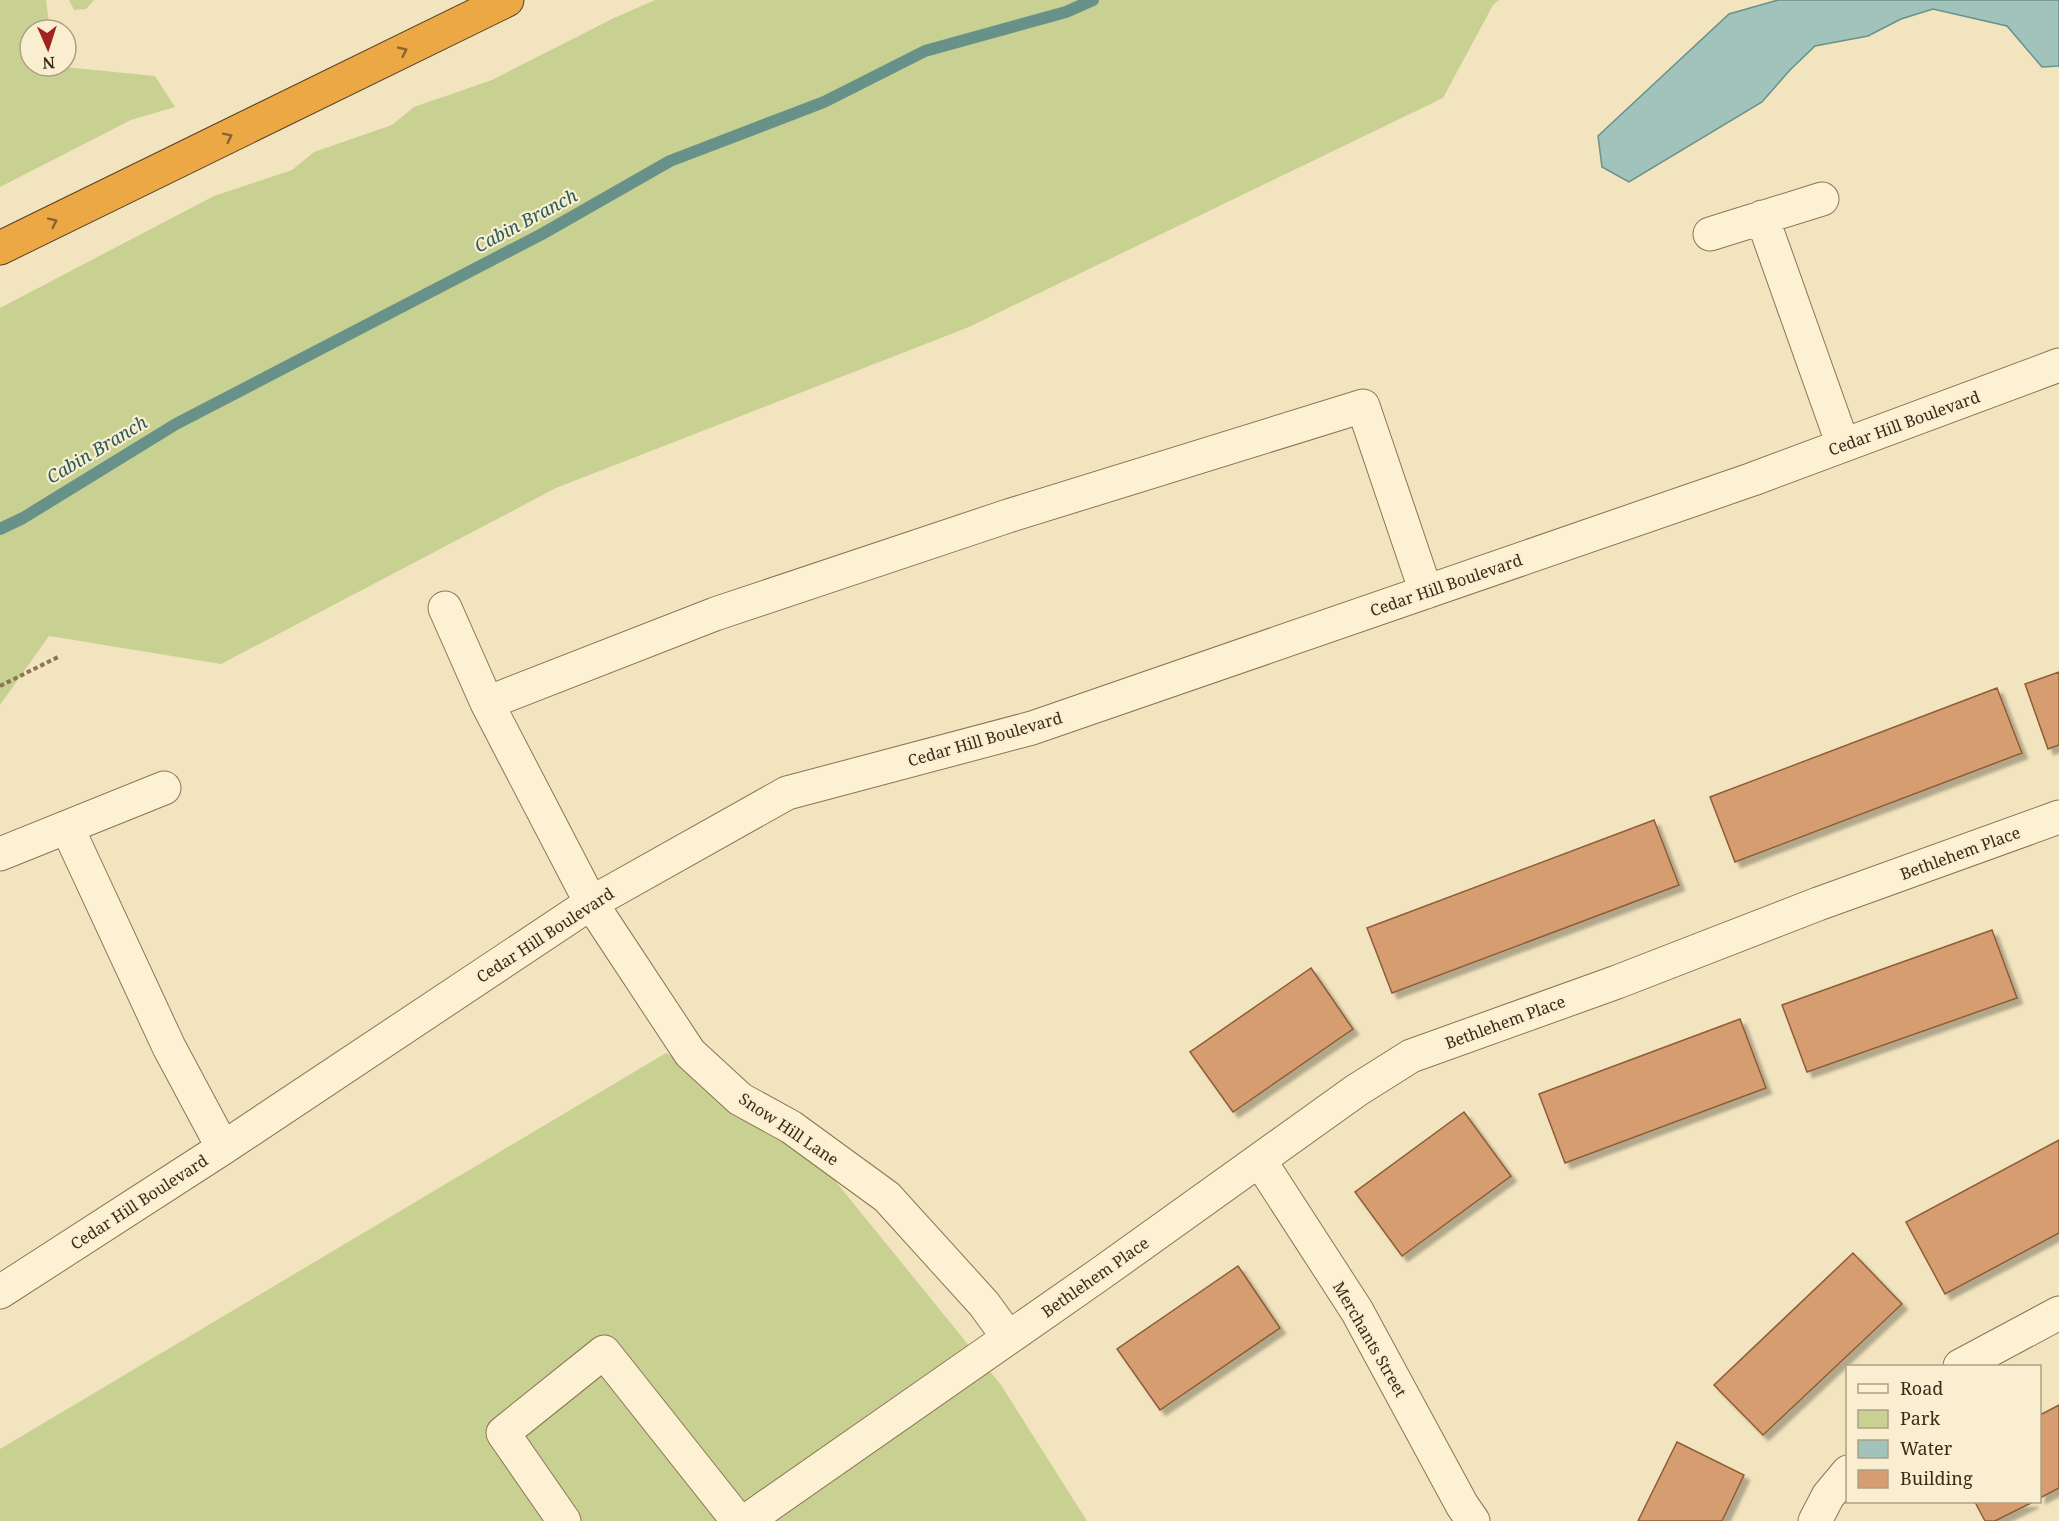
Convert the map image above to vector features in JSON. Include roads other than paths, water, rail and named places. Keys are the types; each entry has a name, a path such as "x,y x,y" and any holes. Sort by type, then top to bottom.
{"highway":[{"path":"0,248 507,0"}],"street":[{"path":"1710,234 1822,199"},
{"path":"1762,217 1843,446"},
{"name":"Cedar Hill Boulevard","path":"0,1292 223,1148 591,903 787,794 1032,728 1843,446 2059,365"},
{"path":"487,703 715,614 1008,516 1363,406 1426,592"},
{"name":"Snow Hill Lane","path":"445,608 487,703 591,903 690,1053 740,1099 791,1127 887,1197 984,1304 1008,1337"},
{"path":"0,854 164,788"},
{"name":"Bethlehem Place","path":"746,1521 1260,1161 1357,1090 1411,1056 1617,982 1818,904 2059,817"},
{"path":"67,827 169,1047 223,1148"},
{"name":"Merchants Street","path":"1260,1161 1357,1311 1462,1505 1473,1521"},
{"path":"1962,1365 2059,1313"},
{"path":"564,1521 503,1433 604,1352 738,1521"},
{"path":"1815,1521 1828,1496 1846,1474"}],"water":[{"path":"1778,0 2059,0 2059,66 2042,67 2007,26 1933,9 1901,19 1868,36 1815,46 1762,102 1629,182 1602,167 1598,136 1729,14"}],"waterway":[{"name":"Cabin Branch","path":"0,529 23,518 176,424 542,234 670,161 824,102 925,51 1066,12 1093,0"}]}
